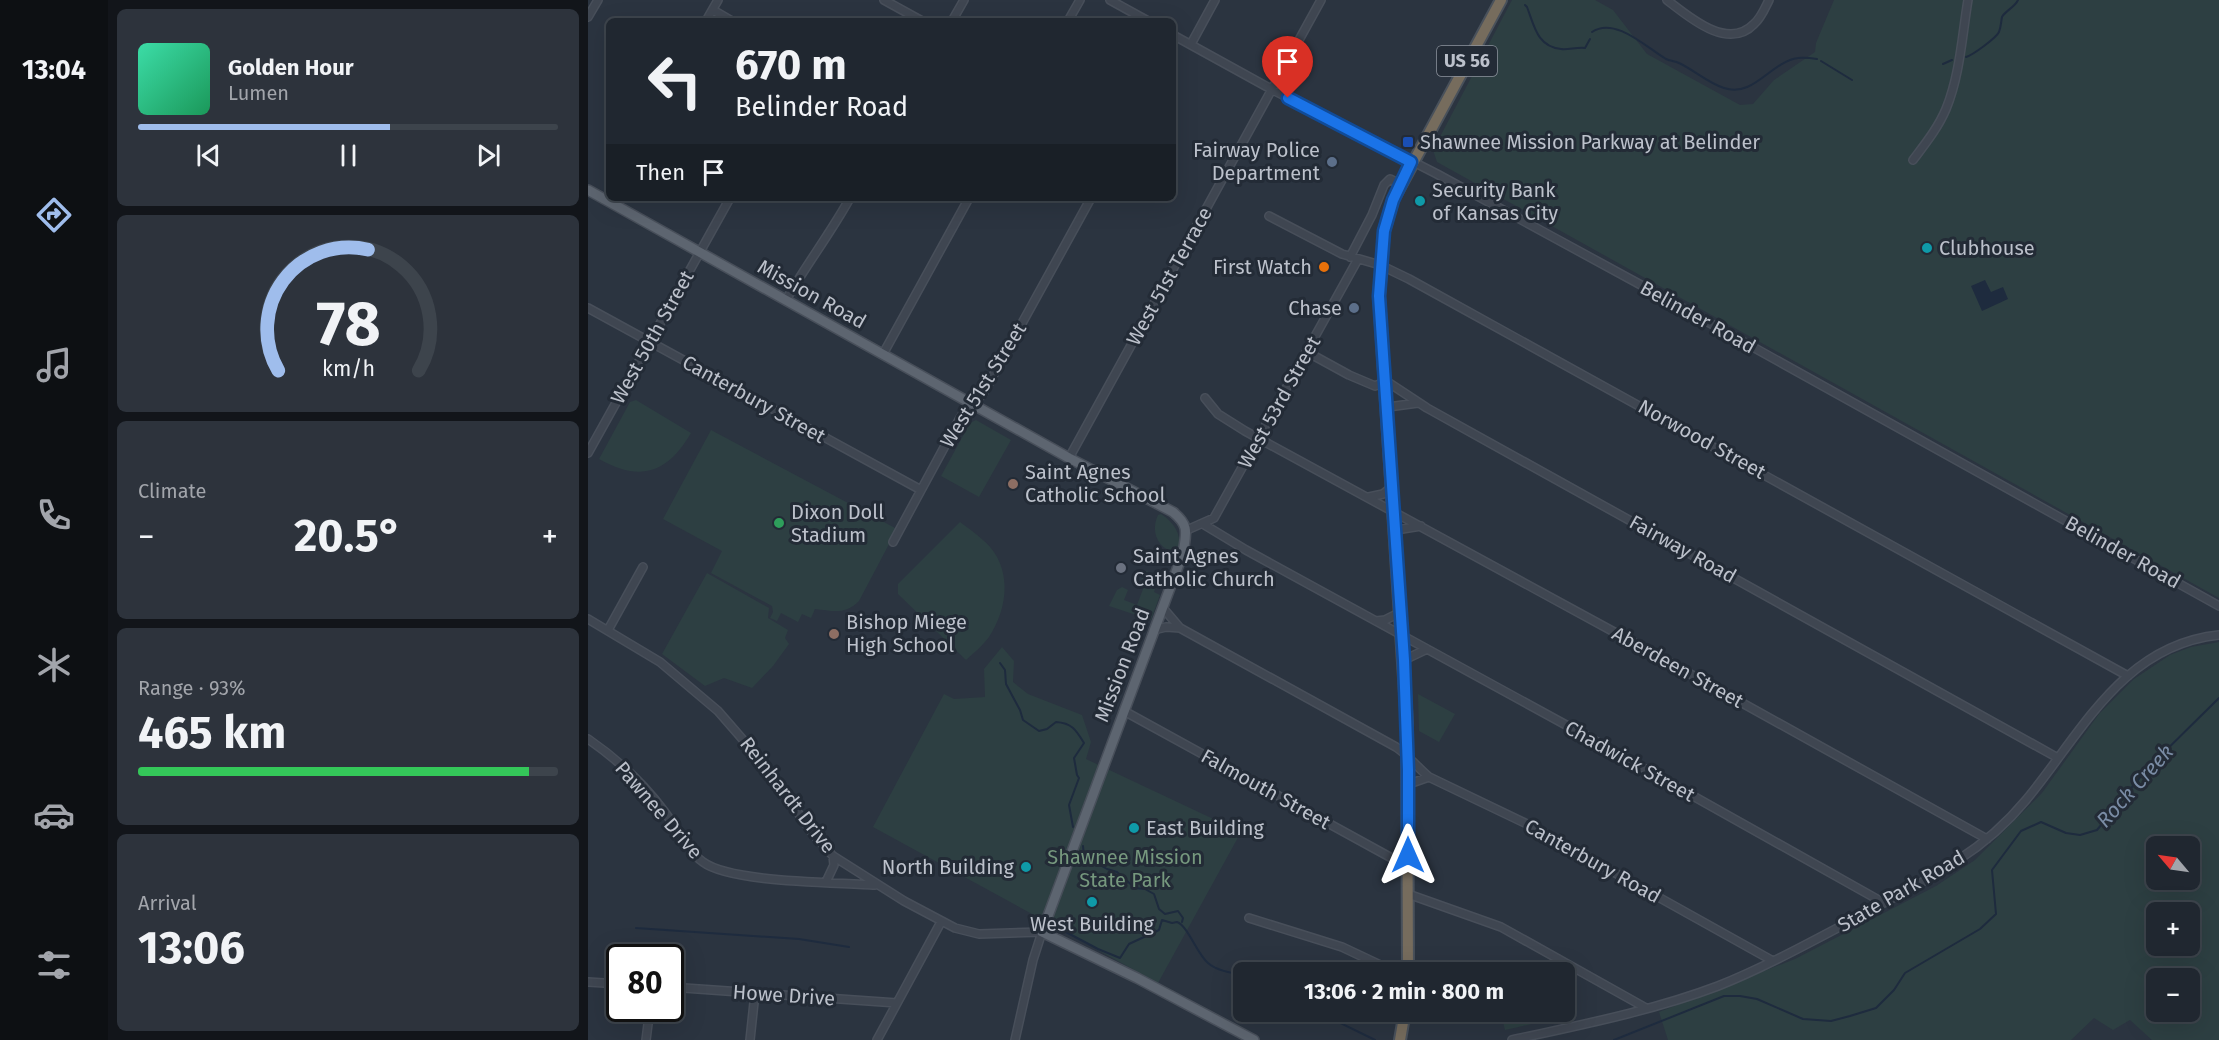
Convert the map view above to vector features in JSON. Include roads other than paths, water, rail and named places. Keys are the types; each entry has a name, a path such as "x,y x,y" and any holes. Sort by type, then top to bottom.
{"highway":[{"name":"US 56","path":"1408,962 1408,755 1402,612 1379,296 1380,265 1384,231 1400,184 1501,0"},
{"path":"1400,1040 1403,1022"}],"main road":[{"name":"Mission Road","path":"588,190 606,197"},
{"name":"Mission Road","path":"613,201 699,252 1069,458 1173,512 1182,520 1187,530 1184,553 1042,932"},
{"path":"1042,932 1137,978 1254,1040"}],"street":[{"path":"588,17 597,0"},
{"path":"708,18 718,0"},
{"path":"884,0 917,18"},
{"path":"954,18 964,0"},
{"path":"1070,18 1080,0"},
{"path":"1110,0 1123,3 1144,18"},
{"path":"1191,44 1215,0"},
{"name":"West 51st Terrace","path":"1069,458 1321,0"},
{"path":"1667,0 1700,23 1725,34 1738,34 1753,26 1769,0"},
{"path":"1913,160 1931,136 1946,109 1955,80 1968,0"},
{"path":"713,10 727,18"},
{"name":"Belinder Road","path":"1176,38 1445,178 2219,606"},
{"path":"1350,257 1384,185 1390,180 1400,184"},
{"name":"West 50th Street","path":"588,453 728,201"},
{"path":"786,300 848,201"},
{"path":"882,354 967,201"},
{"name":"West 51st Street","path":"893,542 960,418 983,394 1089,201"},
{"name":"Norwood Street","path":"1269,216 1342,254 1380,265 1409,279 2128,676"},
{"name":"West 53rd Street","path":"1187,530 1214,519 1358,259"},
{"name":"Canterbury Street","path":"588,308 921,490"},
{"path":"1307,352 1375,386 1386,381"},
{"name":"Fairway Road","path":"1386,381 1418,403 2058,758"},
{"name":"Aberdeen Street","path":"1204,398 1226,420 1987,838"},
{"path":"1388,407 1418,403"},
{"path":"1369,497 1382,494 1393,486"},
{"name":"Chadwick Street","path":"1203,524 1884,903"},
{"path":"1396,530 1421,526"},
{"path":"608,630 643,567"},
{"path":"1163,608 1180,628 1408,755 1429,777 1408,784"},
{"path":"1376,621 1385,620 1402,612"},
{"name":"Reinhardt Drive","path":"588,619 660,662 718,711 758,757 814,835 833,856 878,885 955,928 979,934 1042,932"},
{"path":"1154,630 1166,627 1180,628"},
{"name":"State Park Road","path":"1512,1040 1646,1008 1717,986 1773,961 1943,870 1987,838 2025,801 2095,708 2128,676 2166,650 2199,638 2219,635"},
{"path":"1404,660 1427,649"},
{"name":"Falmouth Street","path":"1124,711 1408,867"},
{"name":"Pawnee Drive","path":"588,739 633,775 665,812 696,856 710,867 737,875 878,885"},
{"name":"Canterbury Road","path":"1429,777 1529,825 1773,961"},
{"path":"826,882 834,864 833,856"},
{"path":"1408,894 1501,927 1646,1008"},
{"path":"1249,918 1342,947 1374,962"},
{"path":"877,1040 941,922"},
{"path":"1016,1040 1033,960 1042,932"},
{"path":"588,982 606,983"},
{"name":"Howe Drive","path":"684,988 897,1003"},
{"path":"750,1040 755,993"},
{"path":"646,1040 648,1022"}],"water":[{"path":"1985,280 1991,292 2003,287 2008,299 1982,311 1971,286"}],"waterway":[{"path":"1966,57 1979,50 1997,35 2002,17 2018,0"},
{"path":"1525,5 1538,34 1547,44 1561,49 1585,48 1590,39"},
{"path":"1592,32 1601,28 1611,28 1631,35 1666,59 1679,63 1718,86 1735,90 1753,84 1788,61 1800,58 1817,59"},
{"path":"1943,64 1952,60"},
{"path":"1821,61 1852,80"},
{"path":"1000,663 1005,670 1006,684 1023,720 1039,731 1047,729 1056,722 1066,724 1076,731 1084,743 1074,758 1079,778 1069,805 1073,827"},
{"name":"Rock Creek","path":"1614,1040 1724,996 1757,999 1803,1019 1831,1021 1876,1008 1894,990 1905,973 1980,929 1996,914 1992,870 2021,831 2041,822 2066,833 2080,835 2097,830 2146,770 2219,698"},
{"path":"1083,846 1084,856 1117,872 1135,888 1145,889 1154,894 1159,909 1165,914 1178,911 1183,918 1182,922"},
{"path":"1064,931 1120,958 1129,944 1159,930 1162,920 1177,922 1185,929 1208,963 1220,970 1233,973"},
{"path":"636,928 799,939 849,947"},
{"path":"1338,1022 1375,1040"}],"place":[{"name":"Shawnee Mission Parkway at Belinder","path":"1408,142"},
{"name":"Fairway Police Department","path":"1332,162"},
{"name":"Security Bank of Kansas City","path":"1420,201"},
{"name":"Clubhouse","path":"1927,248"},
{"name":"First Watch","path":"1324,267"},
{"name":"Chase","path":"1354,308"},
{"name":"Saint Agnes Catholic School","path":"1013,484"},
{"name":"Dixon Doll Stadium","path":"779,523"},
{"name":"Saint Agnes Catholic Church","path":"1121,568"},
{"name":"Bishop Miege High School","path":"834,634"},
{"name":"East Building","path":"1134,828"},
{"name":"North Building","path":"1026,867"},
{"name":"West Building","path":"1092,902"}],"park label":[{"name":"Shawnee Mission State Park","path":"1125,868"}]}
